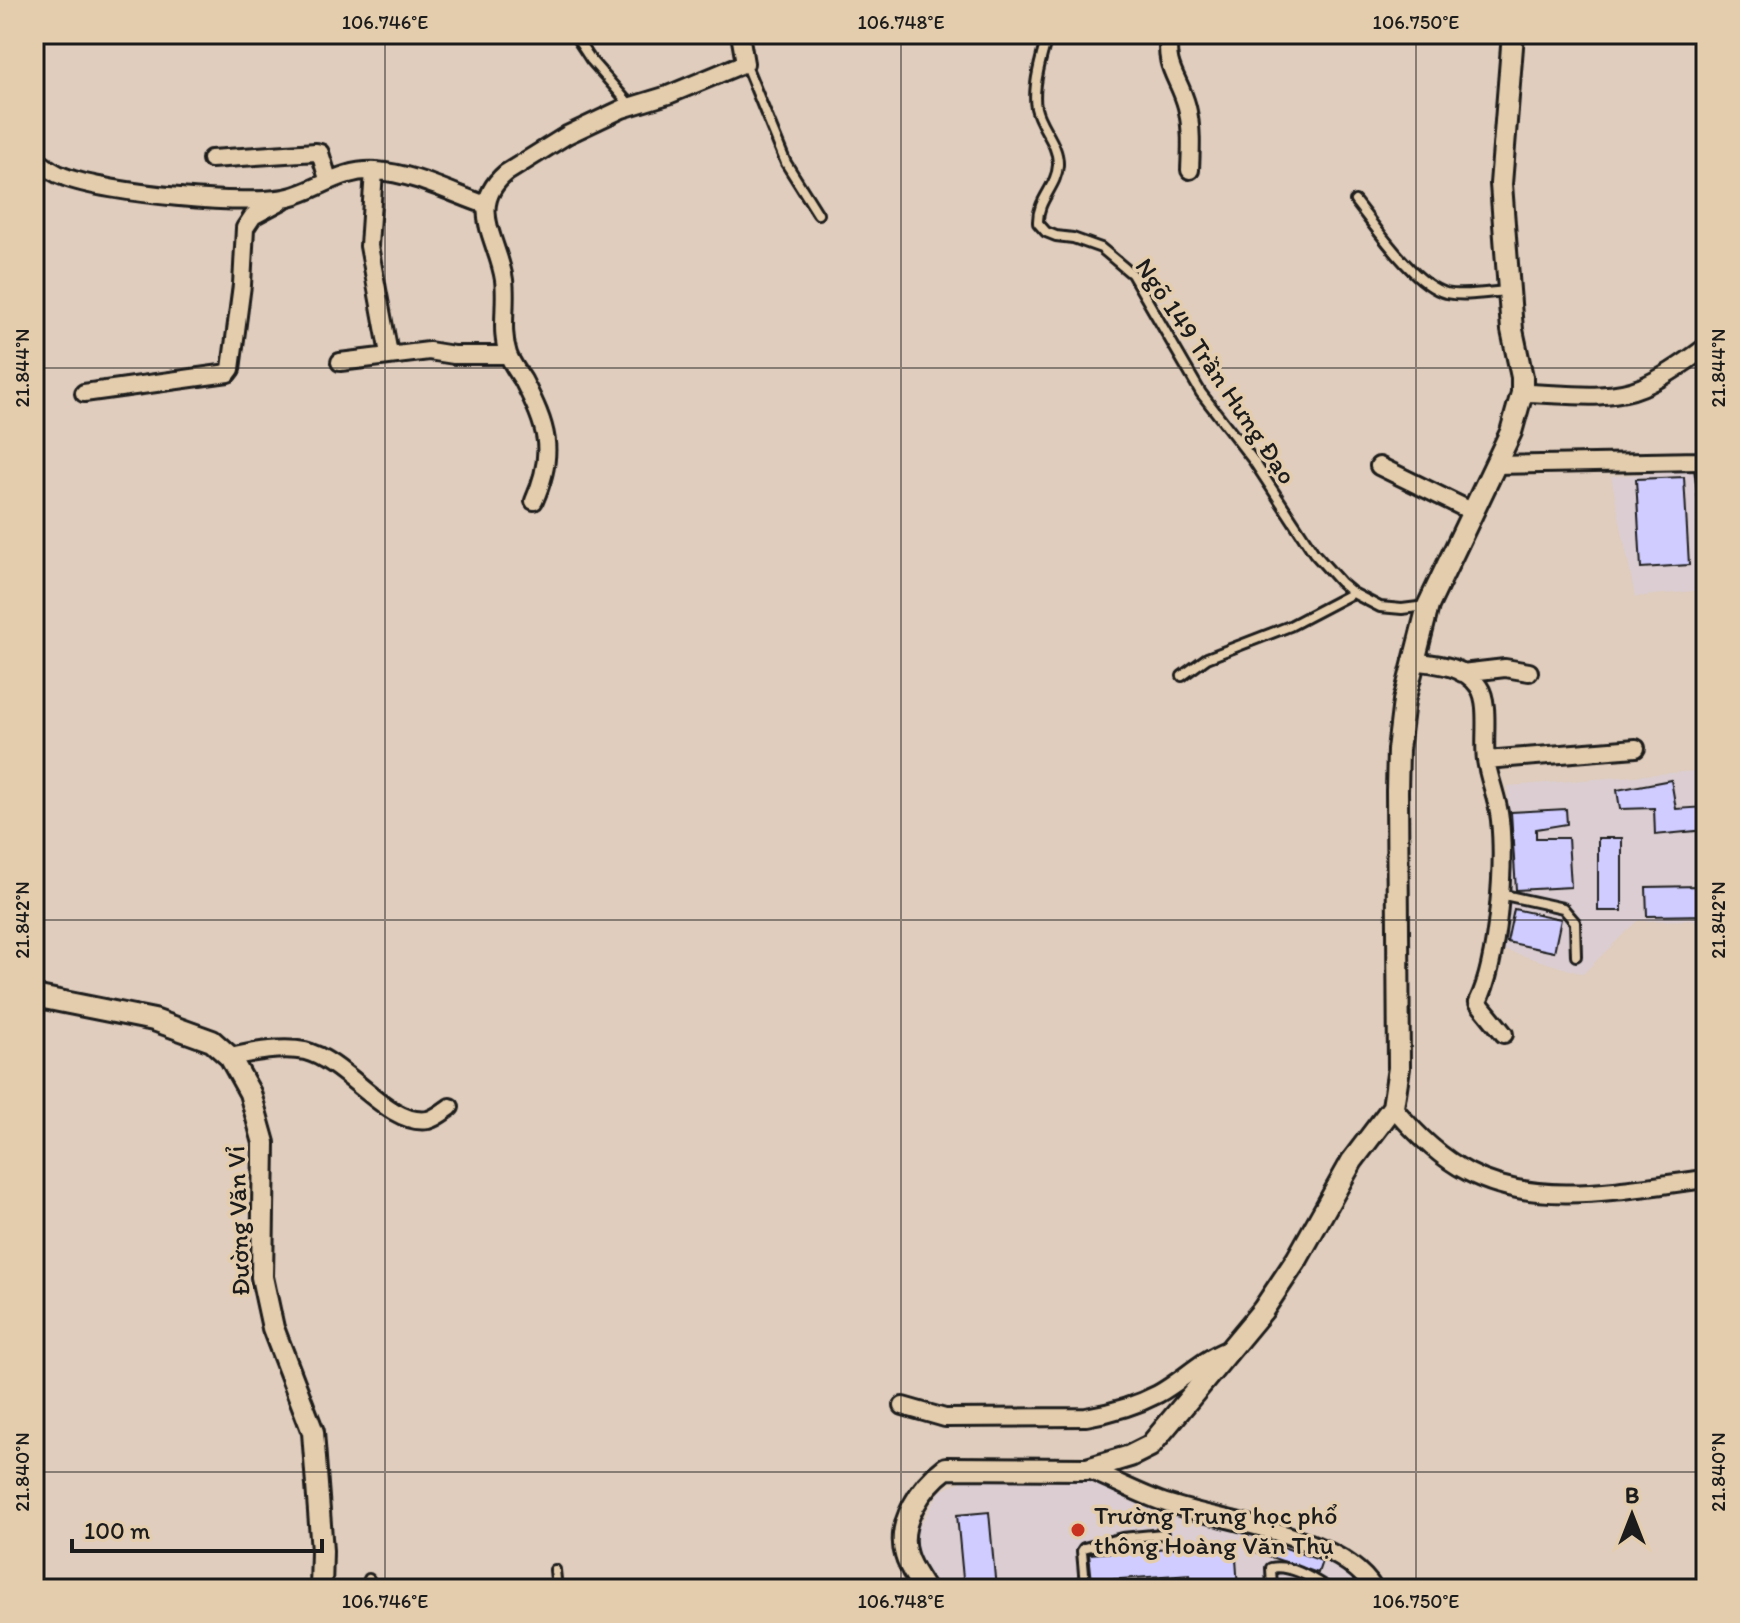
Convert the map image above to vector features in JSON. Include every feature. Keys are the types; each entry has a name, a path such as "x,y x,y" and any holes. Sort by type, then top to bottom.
{"street":[{"path":"534,501 545,477 547,439 536,406 508,355 503,325 504,282 490,238 486,205 497,180 567,135 631,106 668,95 745,63 740,34"},
{"path":"1169,34 1167,62 1186,102 1191,123 1190,170"},
{"path":"924,1589 906,1555 903,1534 913,1508 929,1481 946,1468 1087,1469 1130,1456 1150,1446 1263,1310 1297,1259 1352,1161 1393,1107 1399,1068 1398,763 1404,701 1428,606 1511,432 1522,393 1509,291 1501,184 1513,34"},
{"path":"211,159 316,152 320,153 328,179"},
{"path":"34,158 62,176 109,188 237,200 288,197"},
{"path":"84,393 228,373 242,285 245,228 253,216 288,197 328,179 352,172 374,171 398,174 486,205"},
{"path":"374,171 369,246 389,354"},
{"path":"1522,393 1608,394 1632,390 1678,368 1706,347"},
{"path":"340,362 429,351 454,355 508,355"},
{"path":"1494,465 1702,459"},
{"path":"1379,466 1473,512"},
{"path":"1412,661 1447,665 1477,684 1483,695 1486,760 1500,818 1500,894 1485,987 1478,1002 1504,1034"},
{"path":"1462,673 1505,668 1529,672"},
{"path":"1486,760 1636,748"},
{"name":"Đường Văn Vỉ","path":"34,996 154,1020 212,1041 230,1057 250,1093 264,1143 262,1277 273,1328 313,1432 322,1551 321,1589"},
{"path":"230,1057 256,1052 303,1051 331,1062 356,1079 374,1099 411,1119 429,1120 450,1107"},
{"path":"1393,1107 1415,1133 1467,1172 1498,1184 1543,1192 1597,1192 1706,1179"},
{"path":"903,1406 945,1418 1086,1417 1107,1413 1159,1394 1198,1366 1232,1348"},
{"path":"1087,1469 1161,1501 1302,1540 1353,1567 1374,1589"}],"lane":[{"path":"574,34 591,60 631,106"},
{"name":"Ngõ 149 Trần Hưng Đạo","path":"1048,34 1039,66 1036,108 1050,136 1058,164 1055,177 1038,210 1038,223 1046,232 1056,236 1073,238 1101,248 1132,274 1201,393 1253,460 1314,553 1353,593 1380,607 1402,609 1428,606"},
{"path":"745,63 786,163 818,214"},
{"path":"1355,201 1400,259 1429,285 1446,293 1509,291"},
{"path":"1702,459 1706,513"},
{"path":"1182,676 1207,658 1290,626 1353,593"},
{"path":"1500,894 1563,908 1575,922 1576,956"},
{"path":"1082,1589 1085,1585 1084,1548 1122,1538 1163,1534"},
{"path":"1272,1589 1271,1568 1279,1566 1298,1572 1329,1589"},
{"path":"555,1570 557,1589"},
{"path":"365,1589 369,1579"}],"shaded area":[{"path":"1706,470 1706,601 1704,590 1635,597 1611,476"},
{"path":"1706,770 1706,920 1637,921 1583,974 1504,950 1511,887 1508,786"},
{"name":"Trường Trung học phổ thông Hoàng Văn Thụ","path":"1070,1475 1146,1503 1334,1560 1365,1589 934,1589 916,1550 916,1532 940,1491 964,1480"}],"building":[{"path":"1684,477 1689,565 1641,568 1636,479"},
{"path":"1671,780 1676,809 1706,807 1706,830 1655,835 1654,808 1620,809 1617,790"},
{"path":"1566,809 1567,824 1536,829 1536,838 1568,838 1571,887 1516,890 1511,812"},
{"path":"1598,838 1622,838 1622,911 1598,911"},
{"path":"1699,886 1699,892 1706,892 1706,915 1647,916 1646,887"},
{"path":"1514,909 1561,919 1554,952 1507,942"},
{"path":"989,1512 996,1589 964,1589 957,1515"},
{"path":"1258,1538 1322,1561 1318,1573 1253,1551"},
{"path":"1235,1543 1238,1589 1191,1589 1190,1574 1092,1581 1089,1554"}],"place":[{"name":"Trường Trung học phổ thông Hoàng Văn Thụ","path":"1078,1530"}]}
